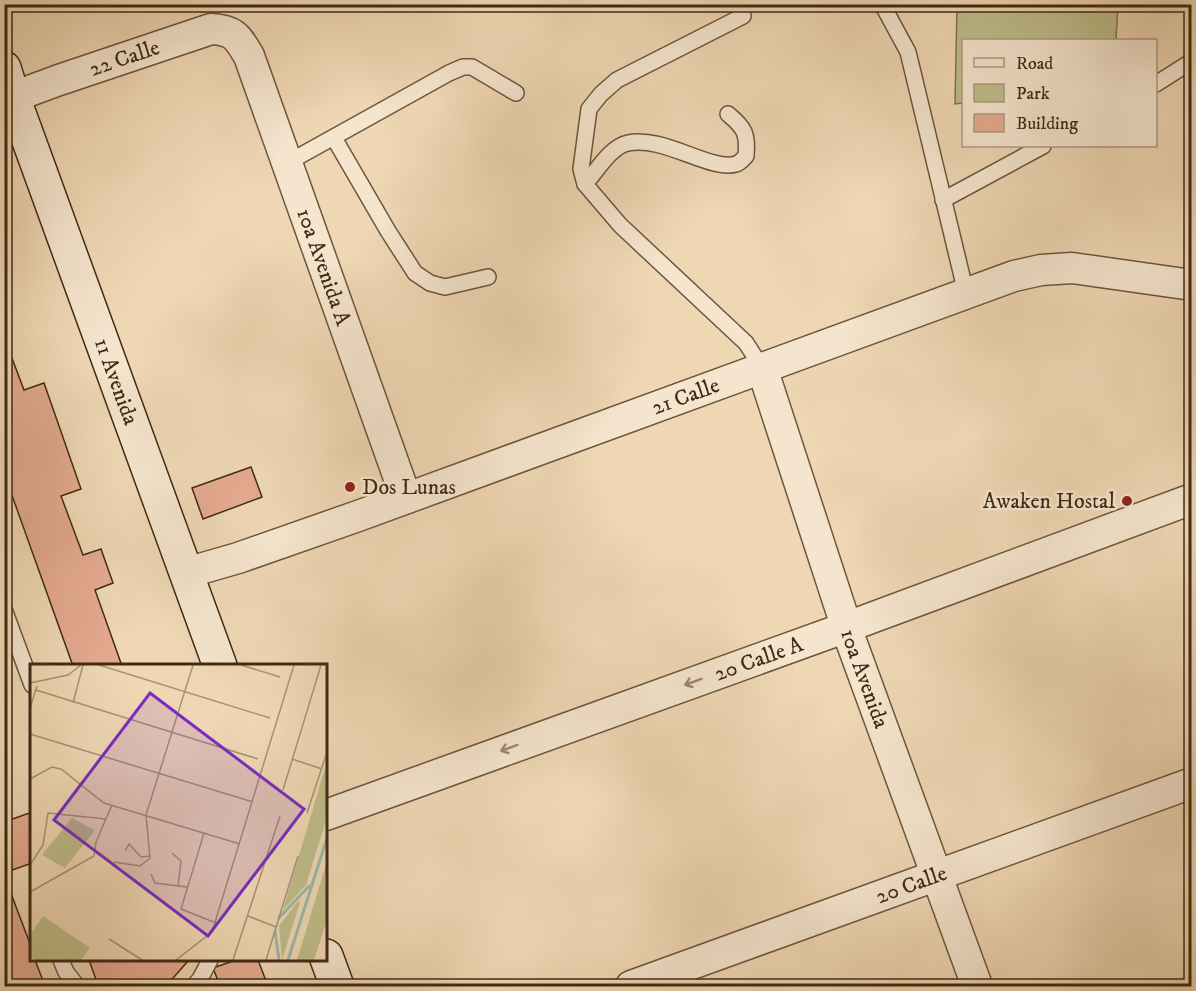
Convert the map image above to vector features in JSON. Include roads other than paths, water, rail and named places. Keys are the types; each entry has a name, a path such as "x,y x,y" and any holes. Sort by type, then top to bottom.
{"main road":[{"name":"11 Avenida","path":"9,82 219,664"},
{"path":"327,959 337,987"}],"street":[{"name":"22 Calle","path":"9,82 59,80 211,29 226,30 237,37"},
{"name":"10a Avenida A","path":"237,37 249,57 405,498"},
{"name":"21 Calle","path":"186,573 238,558 1014,276 1072,267 1191,285"},
{"name":"10a Avenida","path":"762,368 847,627 977,987"},
{"name":"20 Calle A","path":"327,814 847,627 1191,499"},
{"name":"20 Calle","path":"630,987 1191,783"}],"lane":[{"path":"882,4 909,52 966,293"},
{"path":"743,16 617,80 601,94 589,109 581,169 585,184 620,225 746,343 762,368"},
{"path":"1157,83 1191,61"},
{"path":"287,163 449,73 463,68 472,67 516,93"},
{"path":"585,184 604,158 627,143 658,144 722,165 737,164 746,156 748,140 742,125 728,114"},
{"path":"333,138 415,273 430,283 445,287 488,277"},
{"path":"943,200 1041,147"},
{"path":"4,609 30,680"},
{"path":"61,961 77,987"},
{"path":"194,987 209,961"}],"place":[{"name":"Dos Lunas","path":"350,487"},
{"name":"Awaken Hostal","path":"1127,501"}]}
